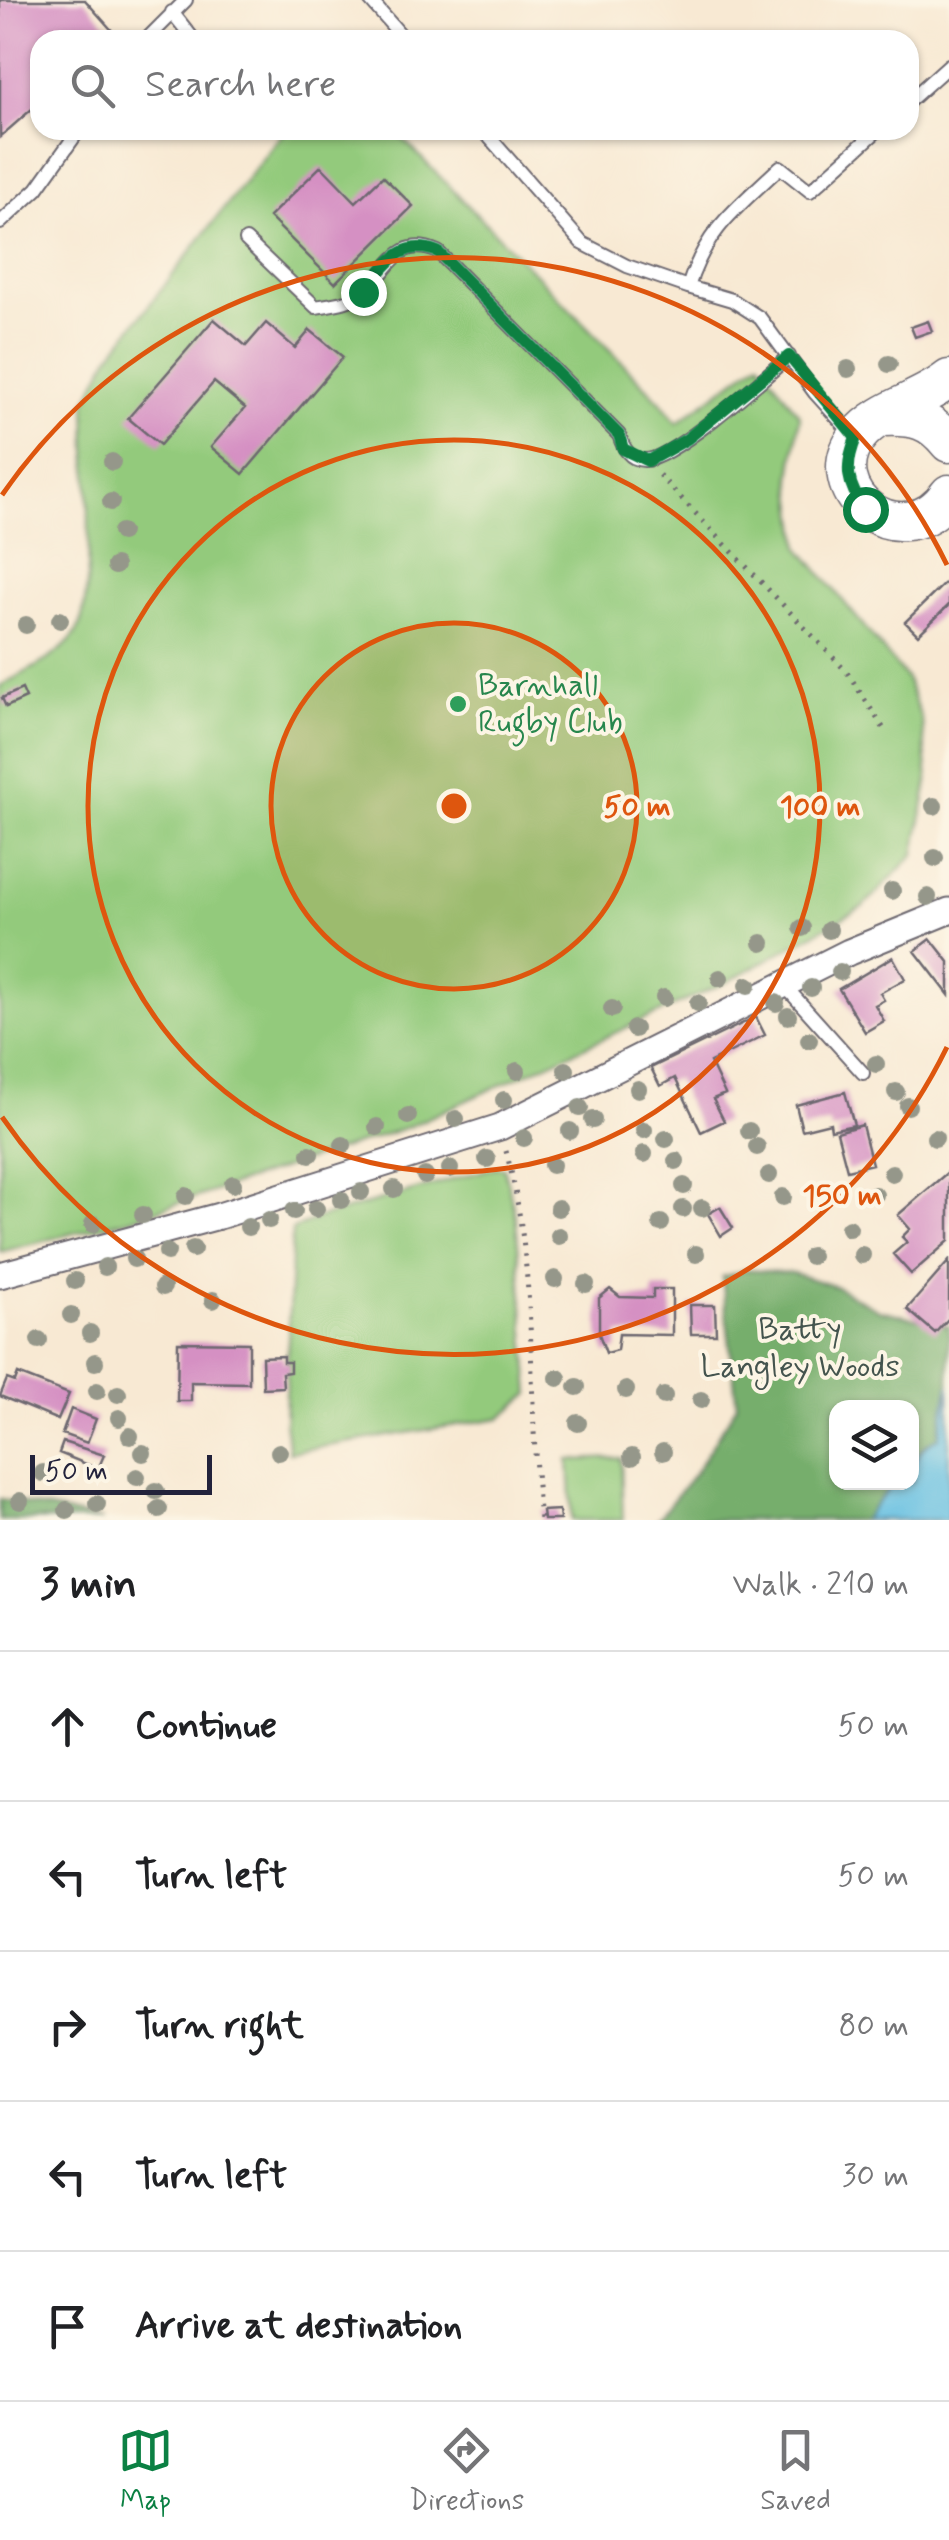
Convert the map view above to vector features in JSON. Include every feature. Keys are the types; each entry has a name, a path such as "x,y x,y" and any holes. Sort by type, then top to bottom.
{"main road":[{"path":"941,515 906,522 880,518 865,509 852,490 847,472 870,427 949,379"},
{"path":"870,427 914,416 934,426 949,443"}],"street":[{"path":"0,1276 219,1216 500,1127 904,927 949,911"}],"lane":[{"path":"155,30 186,0"},
{"path":"370,0 396,30"},
{"path":"172,12 186,30"},
{"path":"919,93 949,65"},
{"path":"0,223 37,189 72,140"},
{"path":"493,140 582,244 628,266 747,309 789,356 870,427"},
{"path":"688,286 699,250 715,229 780,167 810,190 867,140"},
{"path":"246,240 316,307 344,302 363,292 400,251 411,245 438,252 619,435 623,449 648,461 687,439 789,356"},
{"path":"784,985 863,1073"}],"path":[{"path":"648,461 847,672 884,730"},
{"path":"500,1127 525,1227 531,1282 540,1520"}],"green space":[{"name":"Barnhall Rugby Club","path":"277,140 404,140 660,401 677,423 760,361 800,416 791,476 800,548 906,678 922,721 928,781 915,854 864,906 727,982 408,1127 130,1219 0,1252 0,686 55,654 79,627 89,551 86,403 109,357"},
{"path":"496,1167 504,1168 516,1219 530,1394 500,1418 289,1452 285,1423 292,1230 315,1219"},
{"name":"Batty Langley Woods","path":"745,1270 793,1273 837,1287 879,1310 949,1326 949,1385 939,1437 919,1452 919,1400 829,1400 829,1490 888,1490 863,1520 657,1520 696,1471 737,1405 722,1277"},
{"path":"621,1458 623,1520 572,1520 569,1460"},
{"path":"1,1499 103,1520 0,1520"}],"water":[{"path":"949,1385 949,1520 863,1520 888,1490 919,1490 919,1454 939,1437"}],"building":[{"path":"0,0 85,0 112,30 30,30 30,111 0,137"},
{"path":"321,166 356,202 383,176 413,206 335,283 269,217"},
{"path":"214,319 246,346 266,323 295,348 310,330 343,357 243,474 211,447 245,408 214,382 160,445 128,418"},
{"path":"928,321 932,331 915,337 911,327"},
{"path":"949,579 949,605 918,635 905,622"},
{"path":"22,689 26,698 6,707 2,698"},
{"path":"931,939 949,962 949,995 915,951"},
{"path":"893,957 905,979 880,993 884,1000 875,1005 884,1021 865,1032 839,989"},
{"path":"756,1017 765,1035 710,1062 725,1094 713,1099 724,1121 701,1132 675,1078 660,1086 651,1068"},
{"path":"845,1092 854,1125 831,1130 830,1123 802,1130 796,1105"},
{"path":"862,1125 872,1164 847,1170 837,1132"},
{"path":"949,1171 949,1241 911,1274 893,1254 907,1242 902,1237 910,1229 898,1215"},
{"path":"720,1207 733,1228 721,1236 708,1214"},
{"path":"949,1261 949,1318 935,1333 907,1309"},
{"path":"610,1289 620,1297 653,1298 653,1289 672,1289 672,1335 619,1334 617,1350 606,1353 599,1334 599,1298"},
{"path":"690,1305 715,1305 716,1334 691,1334"},
{"path":"178,1342 249,1343 249,1383 191,1382 191,1401 177,1401"},
{"path":"283,1356 283,1362 290,1362 290,1372 282,1373 283,1387 263,1388 262,1357"},
{"path":"18,1374 69,1394 58,1420 0,1396 7,1379 15,1382"},
{"path":"71,1409 96,1419 87,1443 62,1434"},
{"path":"63,1442 104,1455 98,1469 59,1453"},
{"path":"559,1510 560,1520 543,1520 542,1511"}],"place":[{"name":"Barnhall Rugby Club","path":"458,704"}],"route":[{"path":"363,292 400,251 411,245 438,252 619,435 623,449 636,459 648,461 687,439 789,356 815,393 856,438 847,472 852,490 865,509"}]}
